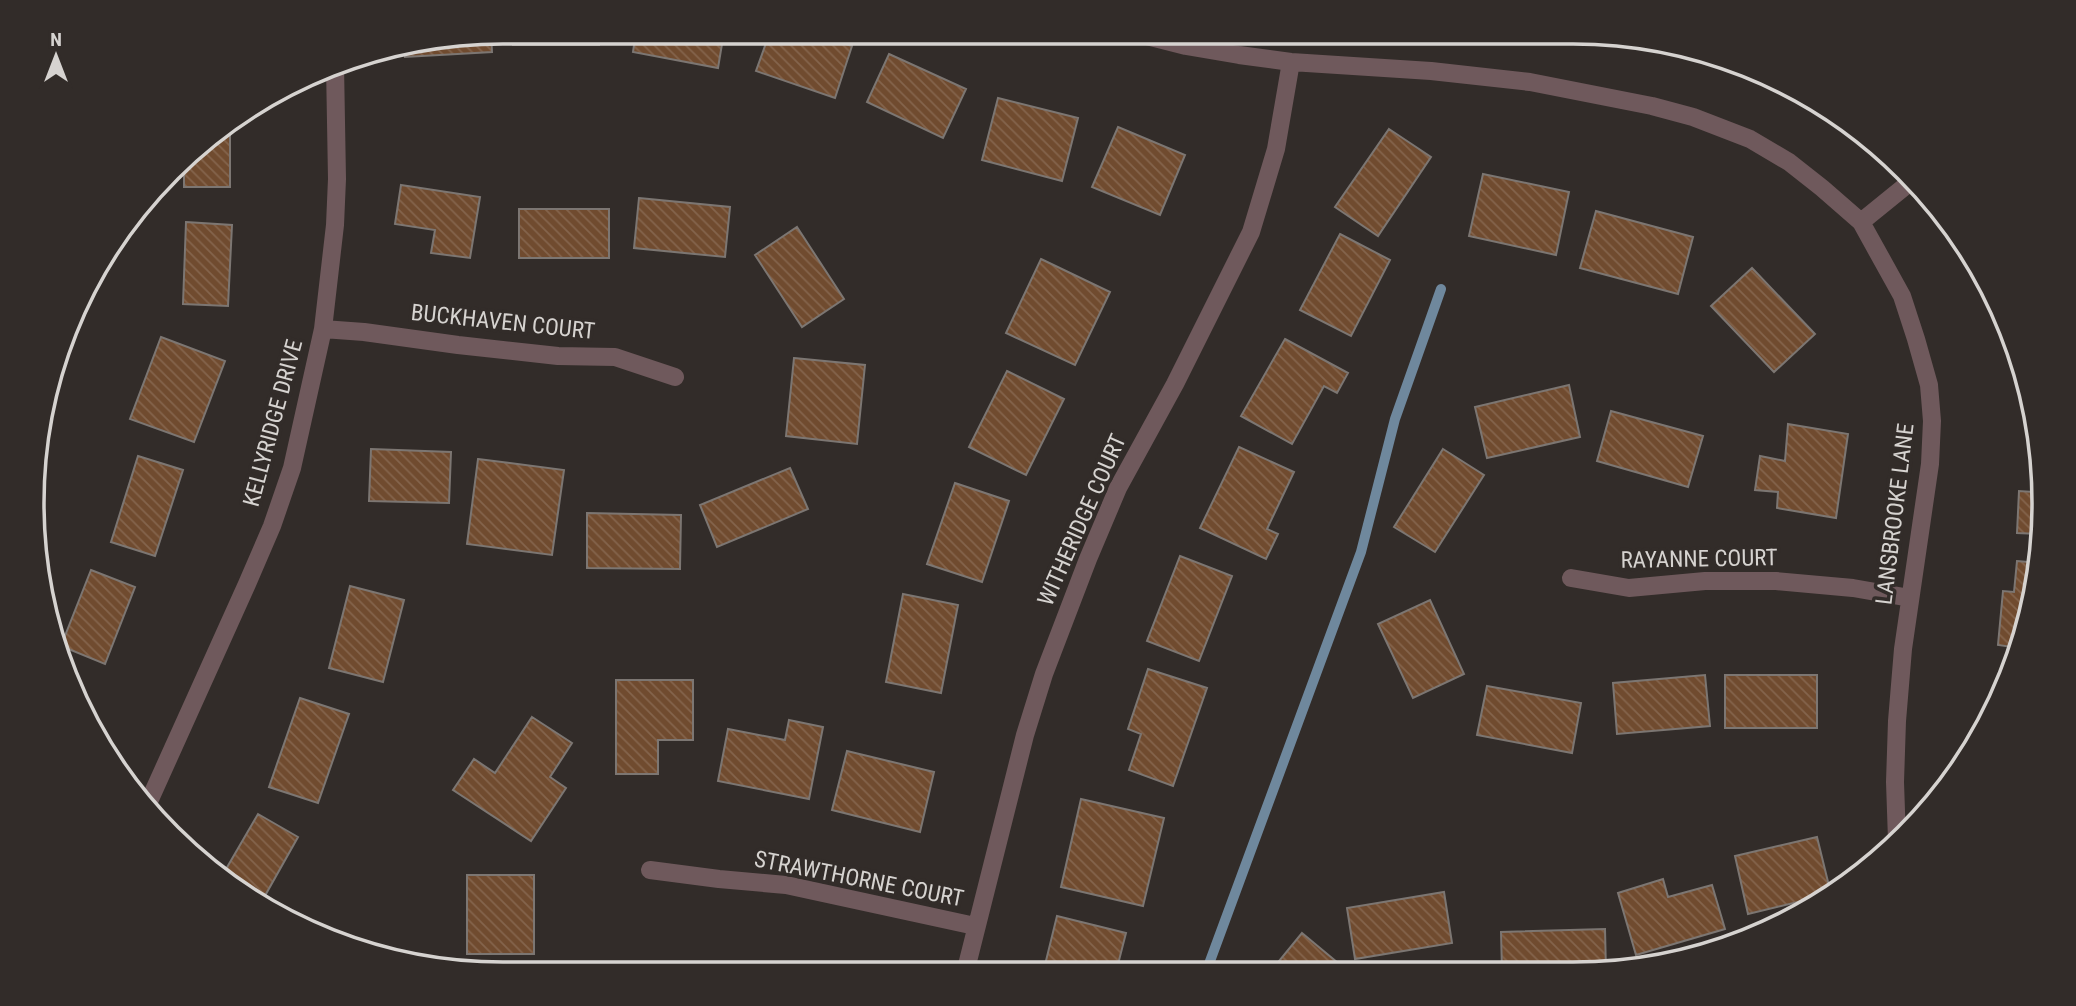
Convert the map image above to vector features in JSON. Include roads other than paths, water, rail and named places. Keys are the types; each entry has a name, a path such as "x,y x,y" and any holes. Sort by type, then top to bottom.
{"street":[{"name":"LANSBROOKE LANE","path":"1178,44 1291,62 1431,71 1530,82 1652,106 1693,117 1750,139 1789,162 1861,222 1902,296 1929,385 1932,421 1930,464 1903,649 1897,721 1897,829"},
{"name":"WITHERIDGE COURT","path":"967,962 1025,735 1044,674 1118,488 1175,384 1251,232 1276,149 1291,62"},
{"name":"KELLYRIDGE DRIVE","path":"151,797 272,526 292,468 323,329 335,225 335,76"},
{"path":"1861,222 1905,186"},
{"name":"BUCKHAVEN COURT","path":"323,329 558,356 615,357 675,377"},
{"name":"RAYANNE COURT","path":"1571,578 1629,588 1743,580 1776,581 1910,598"},
{"name":"STRAWTHORNE COURT","path":"650,870 786,885 975,926"}],"waterway":[{"path":"1210,962 1361,552 1395,419 1441,289"}]}
